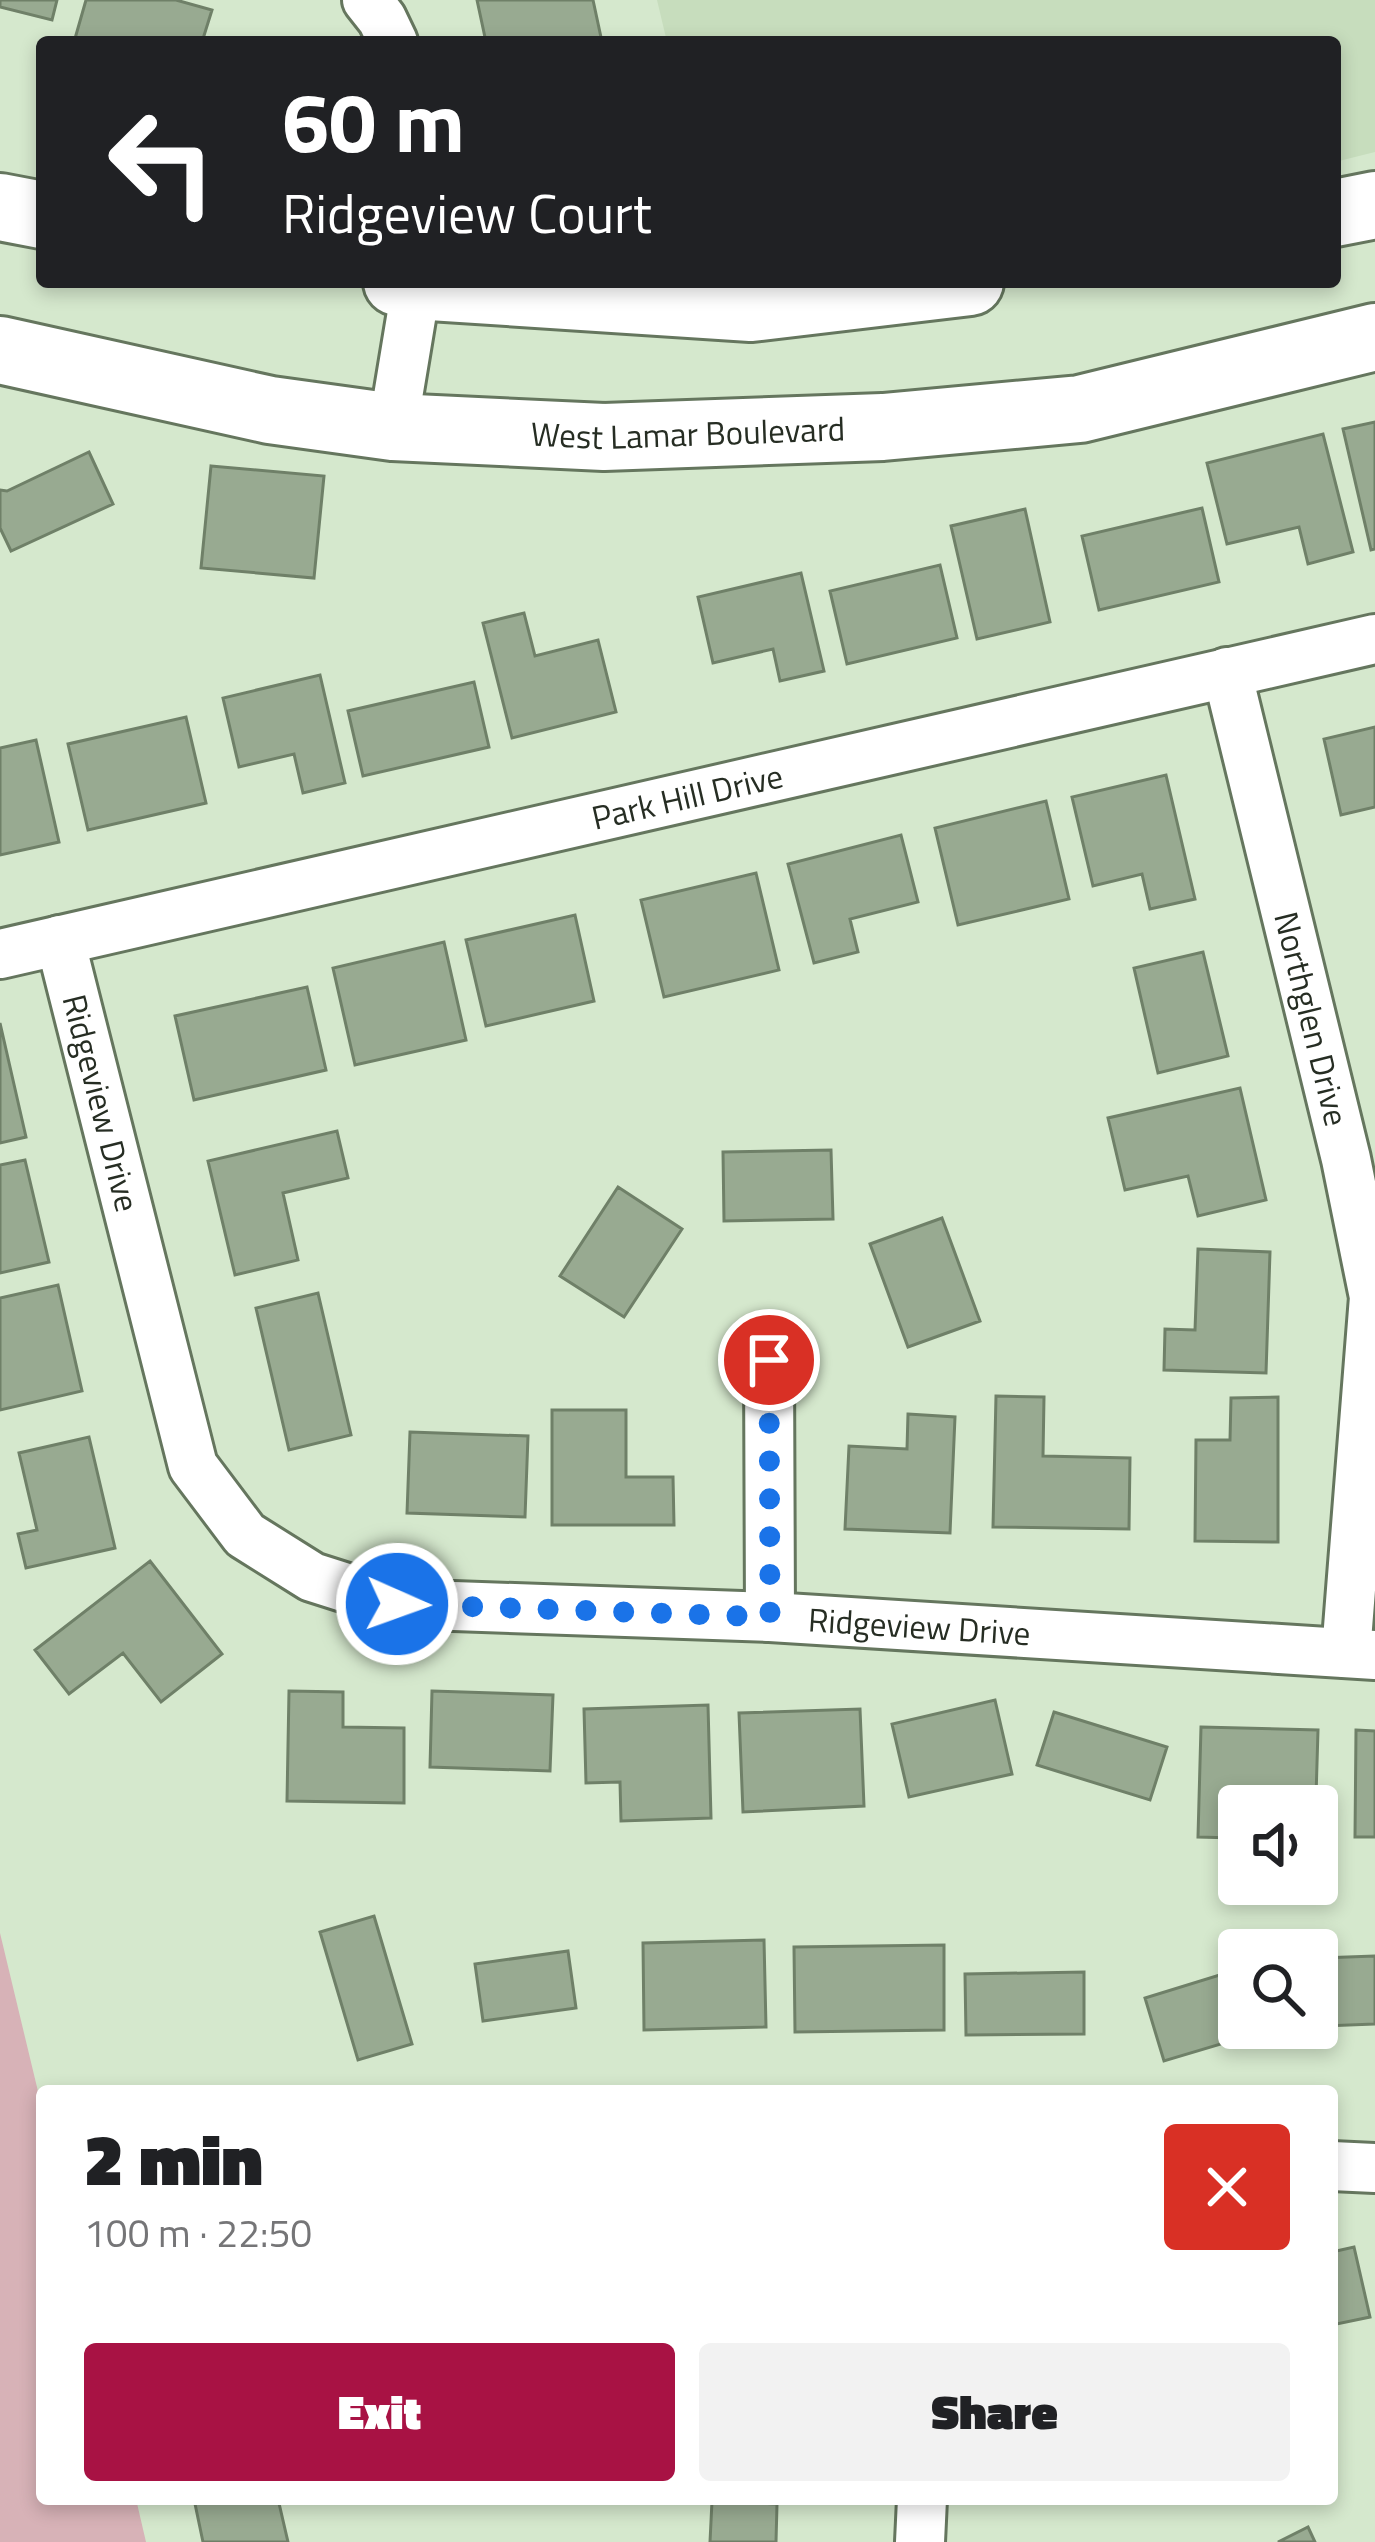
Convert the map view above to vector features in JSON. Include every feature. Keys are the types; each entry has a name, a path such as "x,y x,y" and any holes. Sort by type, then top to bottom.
{"main road":[{"path":"1341,212 1375,205"},
{"path":"0,207 36,214"},
{"path":"478,288 751,308 919,288"},
{"name":"West Lamar Boulevard","path":"0,350 270,410 393,427 604,436 884,427 1080,409 1375,337"}],"street":[{"path":"367,0 390,36"},
{"path":"393,427 409,288"},
{"name":"Park Hill Drive","path":"0,954 1375,639"},
{"name":"Northglen Drive","path":"1227,672 1360,1158 1374,1298 1361,1654"},
{"name":"Ridgeview Drive","path":"60,940 193,1466 245,1535 312,1577 397,1604 770,1617 1361,1654"},
{"path":"769,1360 770,1617"},
{"path":"1338,2166 1375,2168"},
{"path":"920,2542 922,2505"}],"shaded area":[{"path":"657,0 1375,0 1375,152 1341,160 1341,36 666,36"},
{"path":"0,1933 36,2085 36,2505 137,2505 146,2542 0,2542"}],"building":[{"path":"0,0 57,0 52,20 0,7"},
{"path":"86,0 176,0 212,10 204,36 76,36"},
{"path":"477,0 593,0 601,36 485,36"},
{"path":"1375,422 1375,549 1371,550 1343,429"},
{"path":"1323,434 1353,552 1308,564 1299,527 1227,544 1207,463"},
{"path":"89,452 113,504 11,551 0,528 0,490 7,491"},
{"path":"211,466 324,476 314,578 201,568"},
{"path":"1202,508 1219,582 1099,610 1082,536"},
{"path":"1025,509 1050,622 977,639 951,526"},
{"path":"940,565 957,638 847,664 830,591"},
{"path":"801,573 824,671 780,681 773,649 713,663 698,597"},
{"path":"524,613 535,656 598,640 616,712 512,738 483,623"},
{"path":"320,675 345,783 303,793 294,754 239,767 223,698"},
{"path":"474,682 489,747 363,776 348,711"},
{"path":"186,717 206,803 88,830 68,744"},
{"path":"1375,727 1375,807 1341,815 1324,739"},
{"path":"36,740 59,842 0,855 0,748"},
{"path":"1166,775 1195,899 1150,909 1142,874 1093,886 1072,797"},
{"path":"1046,801 1069,899 958,925 935,828"},
{"path":"901,835 918,902 850,919 858,952 814,963 788,864"},
{"path":"756,873 779,970 664,997 641,900"},
{"path":"575,915 594,1001 486,1026 466,940"},
{"path":"444,942 466,1040 355,1065 333,968"},
{"path":"1203,952 1228,1056 1158,1073 1134,968"},
{"path":"307,987 326,1070 194,1100 175,1016"},
{"path":"0,1023 26,1137 0,1143"},
{"path":"1240,1088 1266,1200 1198,1216 1188,1176 1125,1190 1108,1118"},
{"path":"337,1131 348,1178 283,1193 298,1260 235,1275 208,1161"},
{"path":"831,1150 833,1219 724,1221 723,1152"},
{"path":"25,1160 49,1262 0,1273 0,1165"},
{"path":"618,1187 682,1229 624,1317 560,1276"},
{"path":"942,1218 980,1321 908,1347 870,1244"},
{"path":"1198,1249 1270,1252 1266,1373 1164,1370 1165,1329 1195,1330"},
{"path":"58,1285 82,1391 0,1410 0,1298"},
{"path":"318,1293 351,1435 289,1450 256,1308"},
{"path":"996,1396 1044,1397 1043,1456 1130,1458 1129,1529 993,1527"},
{"path":"1278,1397 1278,1542 1195,1541 1196,1440 1230,1440 1231,1398"},
{"path":"552,1410 626,1410 626,1477 673,1477 674,1525 552,1525"},
{"path":"908,1414 955,1417 950,1533 845,1529 849,1446 907,1449"},
{"path":"410,1432 528,1436 525,1517 407,1513"},
{"path":"89,1437 115,1548 26,1568 18,1534 37,1530 19,1453"},
{"path":"150,1561 222,1654 161,1702 123,1653 69,1694 35,1650"},
{"path":"289,1691 343,1692 343,1727 404,1728 404,1803 287,1801"},
{"path":"432,1691 553,1695 550,1771 430,1767"},
{"path":"995,1700 1012,1774 909,1797 892,1724"},
{"path":"708,1705 711,1818 621,1821 620,1782 586,1783 584,1709"},
{"path":"860,1709 864,1806 743,1812 739,1713"},
{"path":"1054,1712 1167,1747 1150,1800 1037,1765"},
{"path":"1201,1727 1318,1730 1316,1785 1218,1785 1218,1838 1198,1837"},
{"path":"1356,1730 1375,1731 1375,1837 1355,1837"},
{"path":"374,1916 412,2044 358,2060 320,1932"},
{"path":"764,1940 766,2027 644,2030 643,1943"},
{"path":"944,1945 944,2030 795,2032 794,1947"},
{"path":"568,1951 576,2008 483,2021 475,1964"},
{"path":"1375,1956 1375,2024 1338,2025 1338,1957"},
{"path":"1084,1972 1084,2034 966,2035 965,1974"},
{"path":"1218,1975 1218,2045 1164,2061 1145,1998"},
{"path":"1354,2247 1370,2317 1338,2324 1338,2251"},
{"path":"195,2505 279,2505 288,2542 203,2542"},
{"path":"712,2505 777,2505 776,2542 710,2542"},
{"path":"1308,2527 1315,2542 1278,2542"}],"route":[{"path":"397,1604 770,1617 769,1360"}]}
